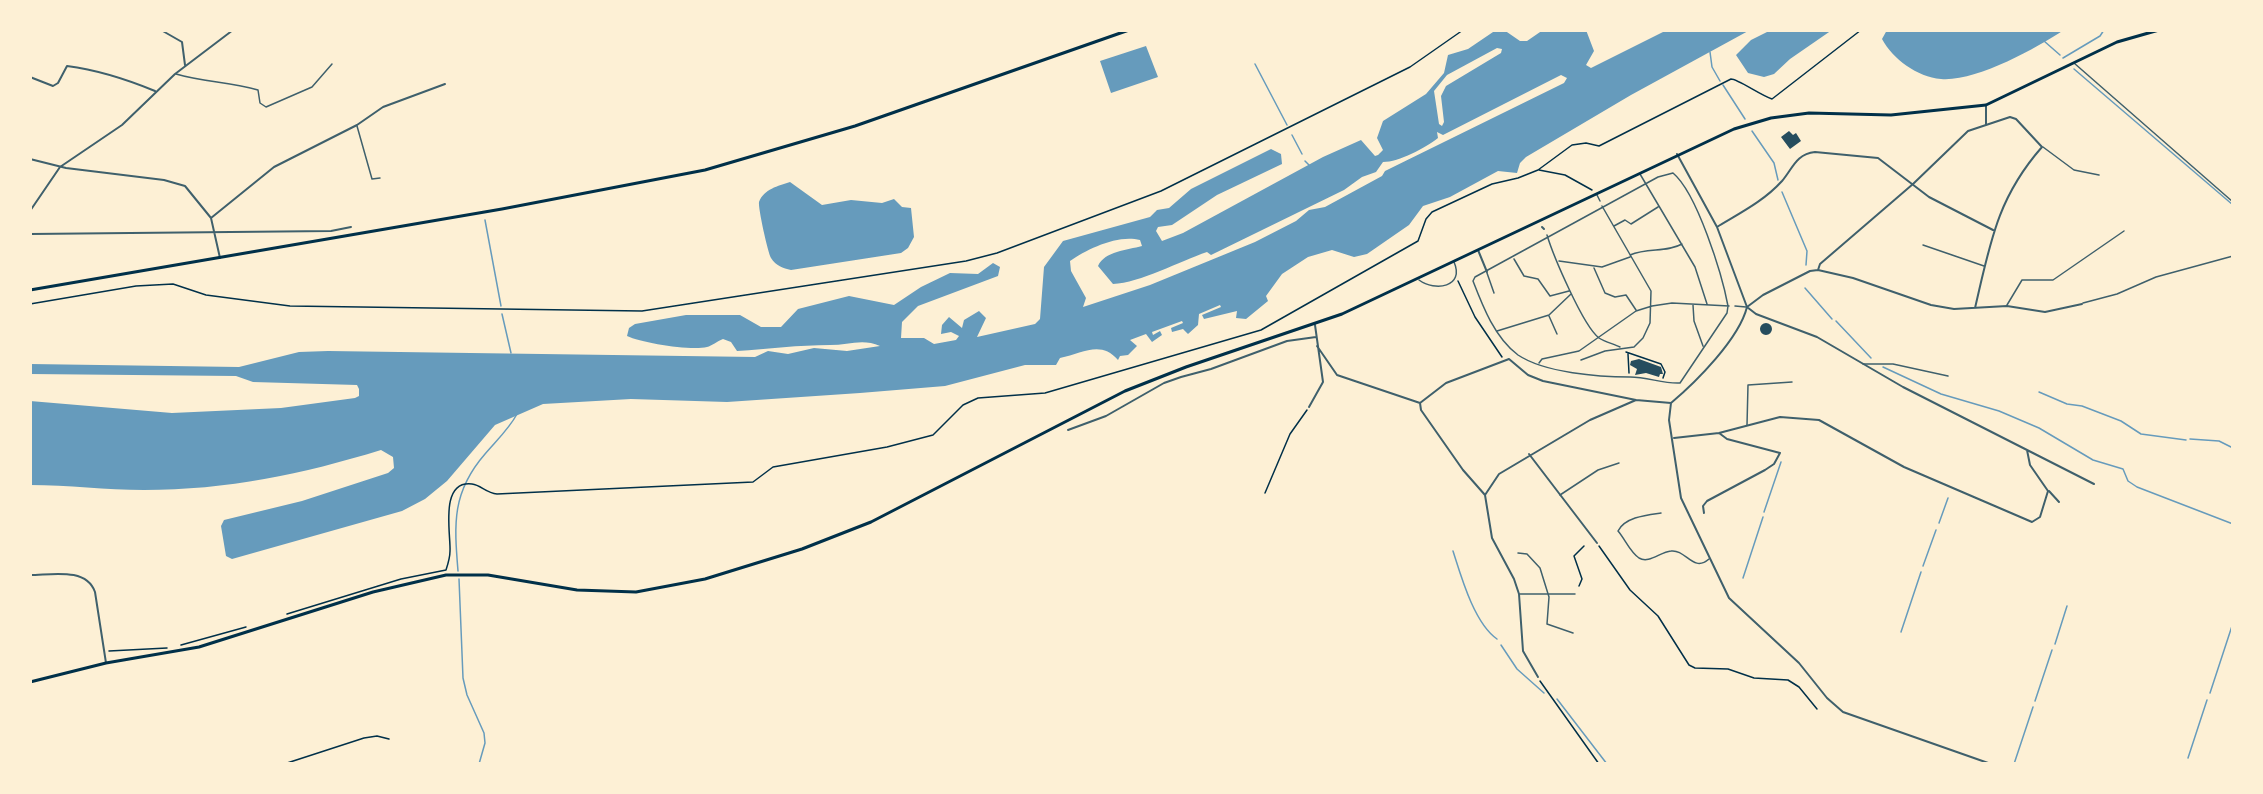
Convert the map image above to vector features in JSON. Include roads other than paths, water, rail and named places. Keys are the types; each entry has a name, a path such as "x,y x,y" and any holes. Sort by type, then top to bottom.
{"main road":[{"path":"30,290 587,194 705,170 855,126 1129,30"},
{"path":"30,682 106,663 182,651 250,632 373,592 446,575 495,576 570,588 614,592 654,590 705,579 853,531 1125,391 1186,367 1316,325 1418,280 1677,154 1734,129 1771,118 1809,113 1922,114 1986,105 2117,42 2159,30"}],"street":[{"path":"161,30 182,42 185,65"},
{"path":"30,210 60,167 122,125 185,65 233,30"},
{"path":"30,77 53,86 58,83 67,66 76,67 120,77 155,92"},
{"path":"211,218 274,166 357,125 384,107 445,84"},
{"path":"1986,105 1986,125"},
{"path":"1818,270 1820,264 1913,184 1968,131 2010,117 2016,119 2042,147 2010,190 1993,230 1975,308"},
{"path":"1717,226 1772,191 1797,159 1806,153 1878,158 1929,197 1993,230"},
{"path":"1677,154 1717,226 1747,307 1756,314 1817,337 1862,364 2094,484"},
{"path":"31,161 60,167 164,180 185,186 211,218 220,258"},
{"path":"30,234 331,231 351,227"},
{"path":"1478,250 1487,272"},
{"path":"1991,764 1857,719 1838,709 1799,663 1729,598 1708,559 1681,498 1674,438 1669,420 1671,403 1688,389 1727,343 1744,319 1747,307 1763,295 1810,271 1818,270 1853,278 1931,305 1954,309 2007,306 2045,312 2082,304"},
{"path":"1309,407 1323,382 1316,325"},
{"path":"1068,430 1106,416 1181,376 1211,369 1287,341 1316,337"},
{"path":"1317,346 1337,375 1420,403"},
{"path":"1420,403 1446,383 1509,358 1528,375 1543,381 1636,400 1671,403"},
{"path":"1485,495 1499,474 1529,454 1590,420 1636,400"},
{"path":"1420,403 1421,410 1449,451 1485,495 1486,515 1492,537 1515,579 1519,594 1522,646 1538,677"},
{"path":"1674,438 1719,433 1794,416 1819,420 1904,467 2028,522 2040,517 2048,490"},
{"path":"1704,513 1703,506 1707,501 1765,470 1774,464 1780,453 1727,439 1719,433"},
{"path":"2026,450 2030,465 2059,502"},
{"path":"1529,454 1597,543"},
{"path":"30,575 66,574 88,580 95,592 106,663"}],"lane":[{"path":"2074,63 2233,202"},
{"path":"175,74 201,81 234,83 258,90 260,103 266,107 312,87 332,64"},
{"path":"357,125 372,179 380,178"},
{"path":"2042,147 2074,170 2099,175"},
{"path":"1639,173 1695,267 1707,304"},
{"path":"1680,383 1727,313 1729,306 1713,250 1676,174 1658,177 1646,186 1475,277 1473,281 1483,308 1497,331 1518,354 1539,363 1614,379 1630,377 1666,384 1680,383 1688,389"},
{"path":"1597,194 1600,201"},
{"path":"1614,226 1625,220 1631,224 1659,206"},
{"path":"1581,360 1621,347 1634,347 1643,338 1650,323 1651,291 1603,207"},
{"path":"1538,222 1543,228"},
{"path":"2007,306 2022,280 2053,280 2124,231"},
{"path":"1547,235 1587,323 1599,339 1621,347"},
{"path":"1559,261 1602,267 1642,250 1671,250 1683,244"},
{"path":"1923,245 1984,267"},
{"path":"2082,304 2117,294 2156,277 2233,256"},
{"path":"1513,258 1524,276 1538,279 1550,296 1571,292"},
{"path":"1418,280 1435,287 1448,284 1456,278 1458,271 1454,262"},
{"path":"1593,267 1605,293 1616,297 1626,295 1636,311"},
{"path":"1487,272 1494,293"},
{"path":"1497,331 1549,315 1571,292"},
{"path":"1693,304 1694,321 1704,347"},
{"path":"1539,363 1542,360 1579,351 1636,311 1652,306 1707,304 1729,306"},
{"path":"1735,306 1747,307"},
{"path":"1549,315 1557,334"},
{"path":"1509,358 1518,354"},
{"path":"1862,364 1893,364 1948,376"},
{"path":"1747,426 1748,385 1792,382"},
{"path":"1559,495 1598,470 1619,463"},
{"path":"1661,513 1644,515 1620,527 1618,531 1637,556 1648,560 1671,551 1679,553 1695,564 1704,563 1708,559"},
{"path":"1518,553 1524,552 1535,561 1548,595 1547,624 1574,633"},
{"path":"1519,594 1575,594"}],"water":[{"path":"1496,30 1504,30 1520,41 1527,41 1543,30 1586,30 1594,51 1586,65 1591,68 1667,30 1750,30 1631,95 1526,157 1520,163 1517,173 1498,171 1450,197 1423,206 1409,225 1367,254 1354,257 1332,250 1308,257 1282,274 1266,296 1268,301 1246,319 1236,318 1237,311 1204,319 1202,315 1221,307 1220,305 1199,314 1198,325 1188,334 1183,329 1172,332 1171,328 1183,323 1182,321 1152,332 1153,335 1160,331 1162,335 1152,342 1146,334 1130,340 1137,346 1128,355 1120,356 1118,360 1112,354 1098,349 1060,358 1056,365 1025,365 945,386 860,393 727,402 631,399 543,404 495,425 447,481 425,499 402,511 232,559 226,556 221,526 224,520 302,501 388,473 394,468 393,457 381,450 294,473 205,487 144,490 30,485 30,401 172,413 281,408 355,398 359,396 359,389 357,385 253,382 236,376 30,374 30,364 239,367 299,352 328,351 755,357 768,351 788,354 814,348 847,351 880,346 861,342 737,351 731,342 723,339 707,347 690,348 655,344 627,336 629,328 635,324 686,315 740,315 761,327 781,327 798,309 849,296 894,305 921,287 950,273 978,274 993,263 1000,267 998,276 918,306 902,322 901,338 924,338 934,344 956,340 959,336 951,332 941,334 942,325 949,317 962,328 964,320 979,311 986,318 977,337 1035,324 1040,319 1044,267 1063,241 1150,217 1157,210 1169,208 1191,189 1271,149 1281,154 1282,164 1217,195 1172,225 1158,227 1156,231 1162,241 1183,233 1323,157 1361,140 1375,156 1378,155 1383,150 1377,138 1383,121 1426,94 1444,73 1448,55 1468,49","holes":["1497,48 1502,49 1501,53 1446,86 1441,96 1444,122 1442,126 1439,124 1434,91 1447,75","1561,75 1567,78 1564,83 1385,171 1382,176 1325,207 1309,210 1296,221 1255,242 1150,285 1083,307 1086,298 1071,271 1070,261 1085,252 1122,239 1140,240 1142,246 1111,254 1101,261 1098,266 1113,284 1147,276 1207,252 1211,255 1344,190 1362,177 1376,172 1383,162 1397,160 1419,150 1438,138 1437,132 1443,135"]},
{"path":"1771,30 1832,30 1790,59 1774,74 1764,77 1748,73 1736,55 1751,40"},
{"path":"1887,30 2064,30 2021,55 1987,70 1955,79 1941,79 1923,75 1899,60 1882,39"},
{"path":"1146,46 1158,77 1111,93 1100,61"},
{"path":"790,182 822,205 851,200 882,203 894,199 902,207 911,208 914,237 908,248 901,253 791,270 782,267 771,258 759,202 768,191"}],"waterway":[{"path":"2063,58 2100,36 2104,30"},
{"path":"2044,41 2060,55"},
{"path":"1710,52 1712,67 1720,81"},
{"path":"1255,64 1287,125"},
{"path":"2074,69 2233,205"},
{"path":"1723,85 1745,119"},
{"path":"1752,131 1774,163 1778,180"},
{"path":"1292,135 1302,154"},
{"path":"1305,161 1310,166"},
{"path":"1782,192 1807,251 1806,265"},
{"path":"485,220 501,306"},
{"path":"1805,288 1832,319"},
{"path":"502,314 511,353"},
{"path":"1836,321 1871,358"},
{"path":"1883,367 1941,394 1999,411 2039,428 2093,460 2123,469 2128,481 2137,487 2233,524"},
{"path":"2039,392 2067,404 2082,406 2121,421 2141,434 2186,440"},
{"path":"458,571 456,523 461,495 474,468 517,414"},
{"path":"2190,439 2219,441 2233,448"},
{"path":"1764,512 1781,462"},
{"path":"1939,523 1948,498"},
{"path":"1743,578 1763,517"},
{"path":"1923,566 1936,530"},
{"path":"1453,551 1475,611 1489,632 1497,639"},
{"path":"1901,632 1921,572"},
{"path":"459,579 463,678 467,695 484,733 485,743 479,764"},
{"path":"2055,644 2067,606"},
{"path":"2210,693 2232,626"},
{"path":"1501,645 1517,669 1544,693"},
{"path":"2035,701 2052,650"},
{"path":"1557,699 1607,764"},
{"path":"2188,758 2207,700"},
{"path":"2014,764 2033,707"}]}
